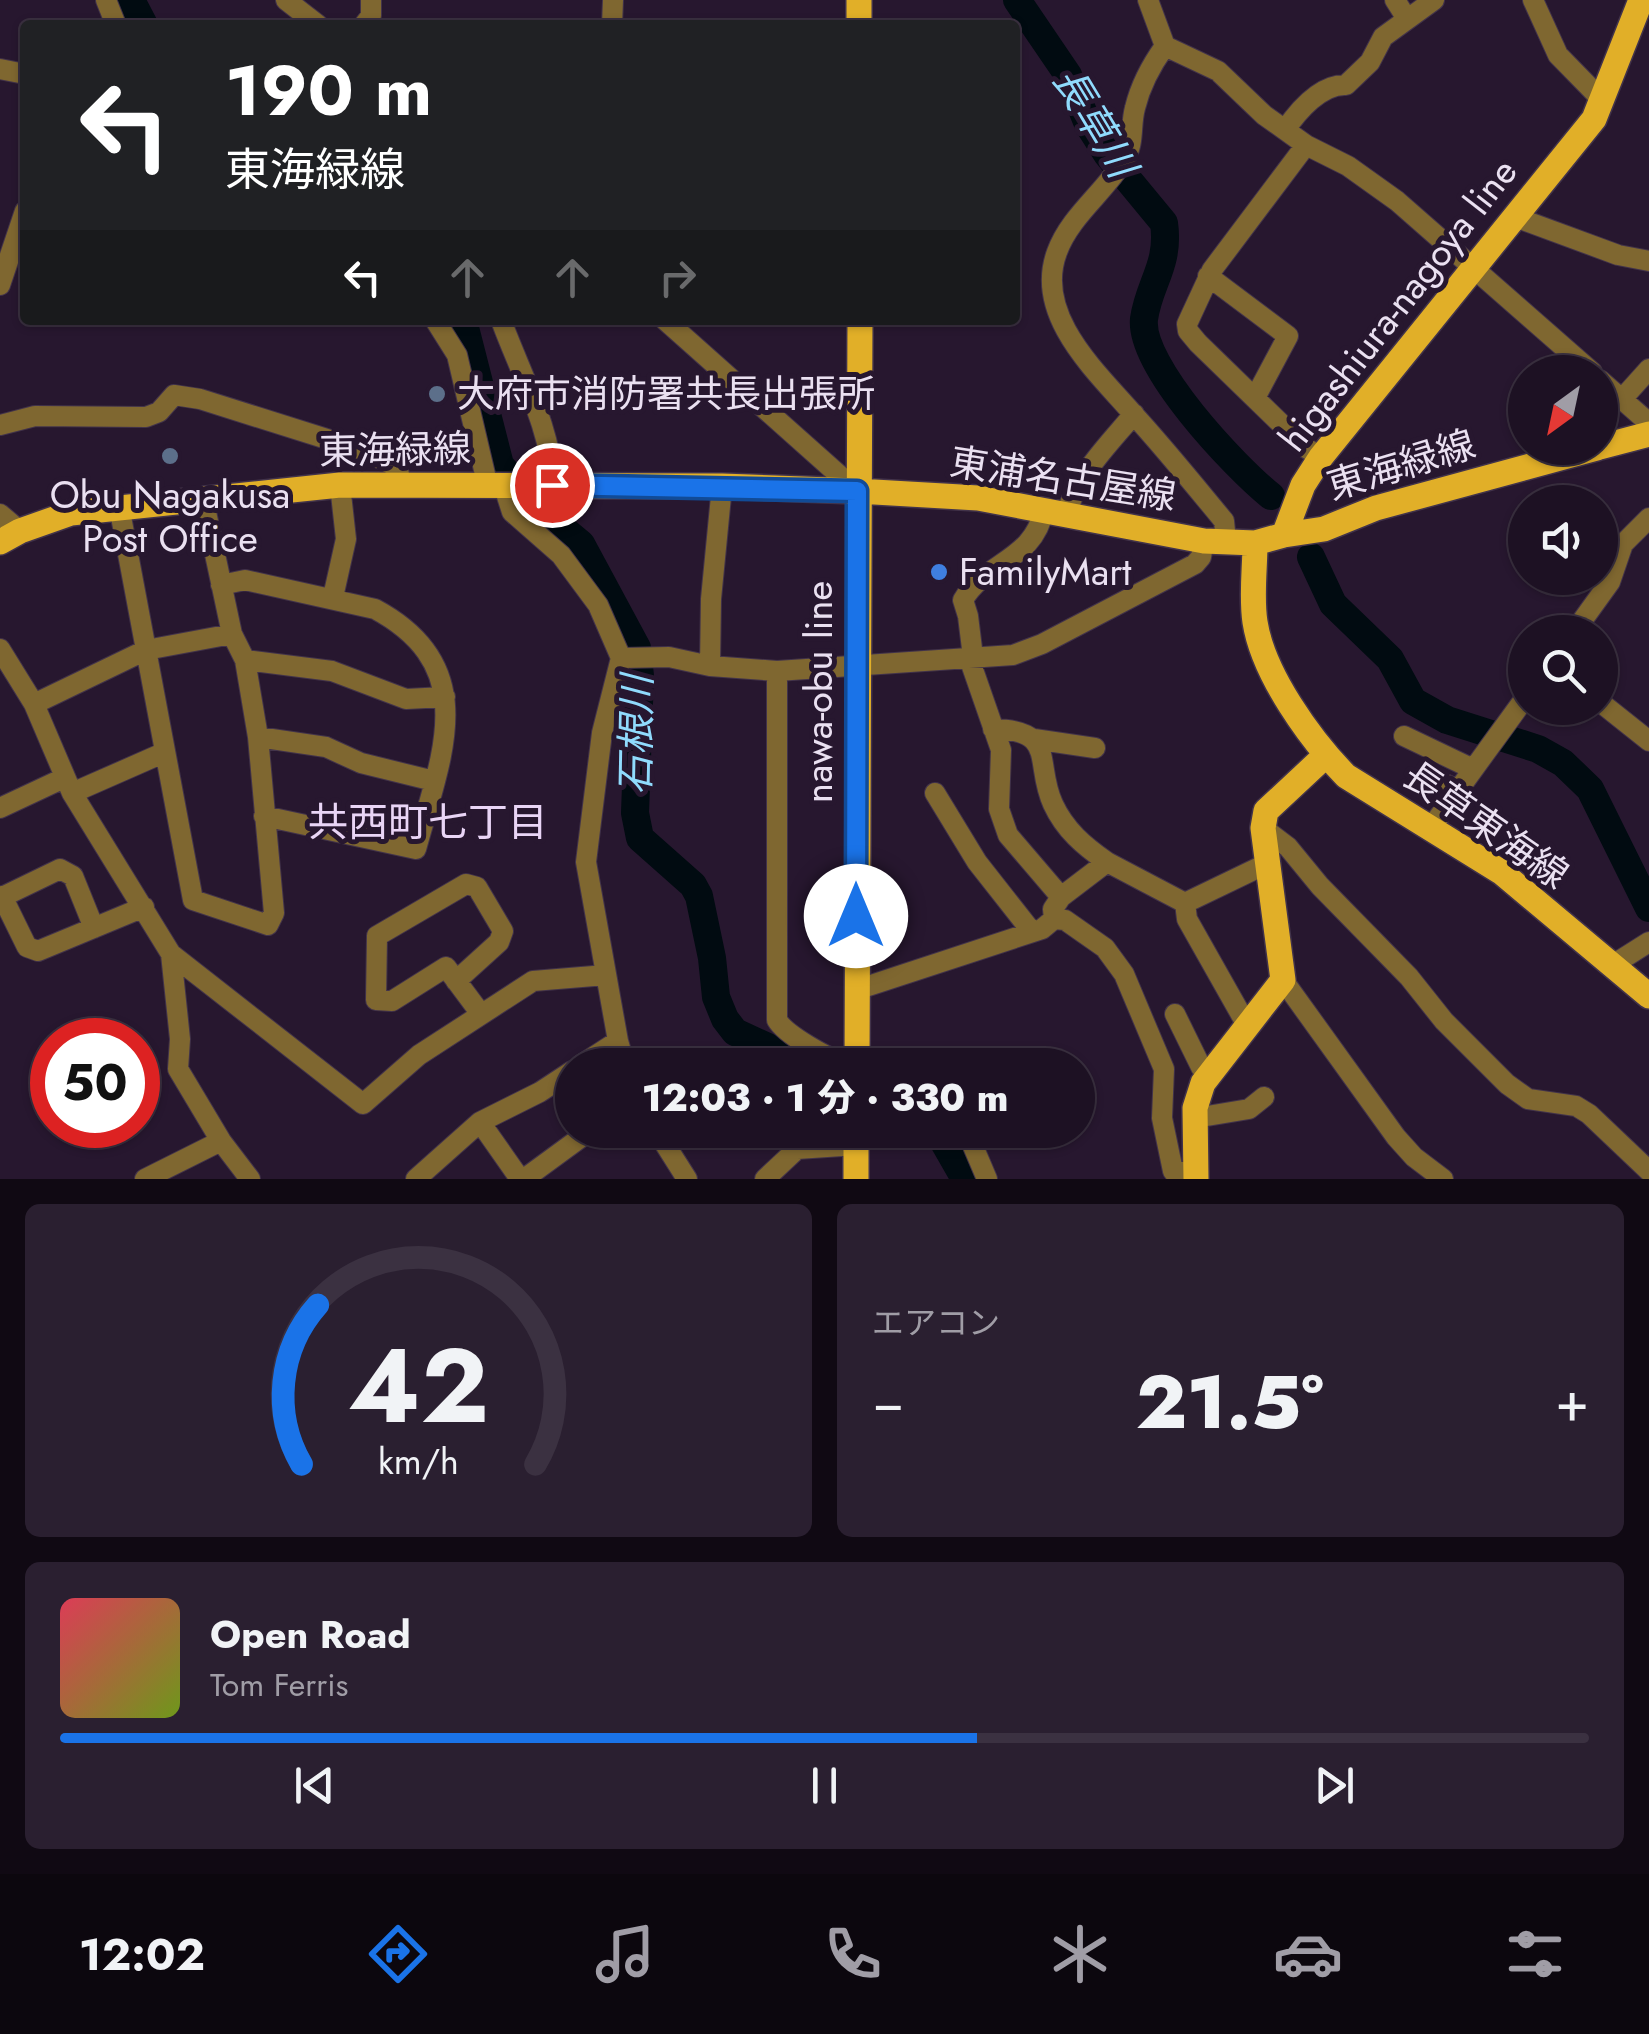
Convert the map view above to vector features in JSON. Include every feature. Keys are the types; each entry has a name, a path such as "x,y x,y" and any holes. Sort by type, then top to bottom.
{"main road":[{"name":"higashiura-nagoya line","path":"1284,536 1303,485 1321,457 1594,118 1641,0"},
{"name":"nawa-obu line","path":"860,325 856,990 862,1048"},
{"name":"東海緑線","path":"1618,442 1649,434"},
{"name":"東海緑線","path":"1284,536 1324,529 1394,503 1532,465"},
{"name":"東海緑線","path":"10,537 71,513 340,485 722,486 857,491"},
{"name":"東浦名古屋線","path":"857,491 978,498 1215,541 1256,542"},
{"path":"1196,1176 1200,1097 1248,1023 1283,980 1263,828 1266,811 1326,755 1269,666 1255,622 1256,542 1284,536"},
{"name":"長草東海線","path":"1326,755 1346,776 1501,872 1649,996"},
{"path":"856,1148 856,1179"}],"street":[{"path":"286,0 312,20"},
{"path":"1148,0 1165,46 1218,72 1264,116 1348,166 1397,201 1573,355"},
{"path":"1394,0 1407,19"},
{"path":"1285,130 1323,90 1333,84 1346,85 1370,62 1384,37 1434,0"},
{"path":"1533,0 1558,55 1603,101"},
{"path":"621,658 670,657 710,666 776,670 1013,656 1202,558 1224,521 1088,366 1065,326 1053,296 1050,274 1066,234 1118,168 1133,136 1134,109 1154,60 1165,46"},
{"path":"1306,144 1208,276 1187,324 1188,331 1306,448 1321,457"},
{"path":"1515,217 1618,255 1649,261"},
{"path":"0,285 20,227"},
{"path":"1208,276 1288,336 1256,396"},
{"path":"439,325 457,355 499,487 512,512 561,555 598,604 621,658 602,733 586,862 620,1048"},
{"path":"503,325 547,439 552,466 546,485"},
{"path":"671,325 857,491"},
{"path":"1622,399 1649,369"},
{"path":"0,425 35,416 146,416 159,412 174,396 200,399 365,451 393,465 399,474 399,486"},
{"path":"1618,396 1649,422"},
{"path":"1061,897 1008,835 999,809 1002,758 971,657 963,600 972,588 1027,546 1072,496 1134,414"},
{"path":"333,597 346,539 340,485"},
{"path":"710,666 711,599 722,486"},
{"path":"119,506 194,900 268,925 274,914 258,737 244,660 232,634 203,498"},
{"path":"0,514 10,537"},
{"path":"1586,615 1610,582 1623,544 1649,518"},
{"path":"222,585 246,580 375,608 405,628 428,656 445,696 448,718 416,849 264,816"},
{"path":"34,704 146,650 232,634"},
{"path":"0,648 34,704 68,785 170,954 180,1039 178,1069 221,1141 250,1179"},
{"path":"244,660 332,671 406,699 445,696"},
{"path":"776,670 777,1020 793,1037 815,1048"},
{"path":"1618,716 1649,741"},
{"path":"1430,830 1508,721"},
{"path":"993,729 1095,748"},
{"path":"1404,736 1474,769"},
{"path":"258,737 326,747 361,763 434,781"},
{"path":"1034,739 1044,755 1048,790 1062,821 1078,840 1107,862 1185,903"},
{"path":"0,808 163,753"},
{"path":"1434,779 1458,790"},
{"path":"935,794 977,862 1032,932"},
{"path":"1263,828 1288,847 1320,886 1409,977 1444,1021 1507,1084 1528,1099 1576,1106 1649,1171"},
{"path":"1054,918 1053,909 1061,897 1107,862"},
{"path":"1185,903 1268,863"},
{"path":"94,928 73,876 60,869 1,897 28,947 38,951 94,928 144,907"},
{"path":"456,981 499,942 502,931 477,887 466,884 377,936 376,1000 392,1001 446,967 456,981 481,1014"},
{"path":"1185,903 1187,920 1248,1023"},
{"path":"856,990 1015,940 1054,918"},
{"path":"1054,918 1064,920 1104,948 1124,974 1164,1068 1163,1105 1173,1171 1196,1176"},
{"path":"1611,966 1649,942"},
{"path":"170,954 363,1104 419,1055 532,982 606,975"},
{"path":"1283,980 1396,1137 1414,1157 1444,1179"},
{"path":"1175,1014 1200,1097"},
{"path":"608,1048 618,1041"},
{"path":"416,1179 480,1122 555,1082"},
{"path":"1163,1105 1200,1097 1249,1109 1264,1097"},
{"path":"480,1122 522,1179 566,1148"},
{"path":"145,1179 221,1141"},
{"path":"667,1148 687,1179"},
{"path":"765,1179 802,1148"},
{"path":"974,1148 986,1179"}],"waterway":[{"name":"石根川","path":"131,0 141,20"},
{"name":"長草川","path":"1017,0 1068,75 1088,124 1107,154 1164,223 1162,262 1144,319 1157,362 1172,388 1214,440 1271,496"},
{"name":"石根川","path":"464,325 500,465 539,509 581,544 637,648 640,676 635,813 640,838 693,885 699,896 716,997 725,1019 735,1032 770,1048"},
{"name":"長草川","path":"1311,557 1333,604 1390,659 1413,701 1447,720 1538,749 1563,763 1590,789 1649,908"},
{"name":"石根川","path":"947,1148 965,1179"}],"place":[{"name":"大府市消防署共長出張所","path":"437,394"},
{"name":"Obu Nagakusa Post Office","path":"170,456"},
{"name":"FamilyMart","path":"939,572"}],"district":[{"name":"共西町七丁目","path":"428,822"}],"route":[{"path":"552,485 857,491 856,916"}]}
